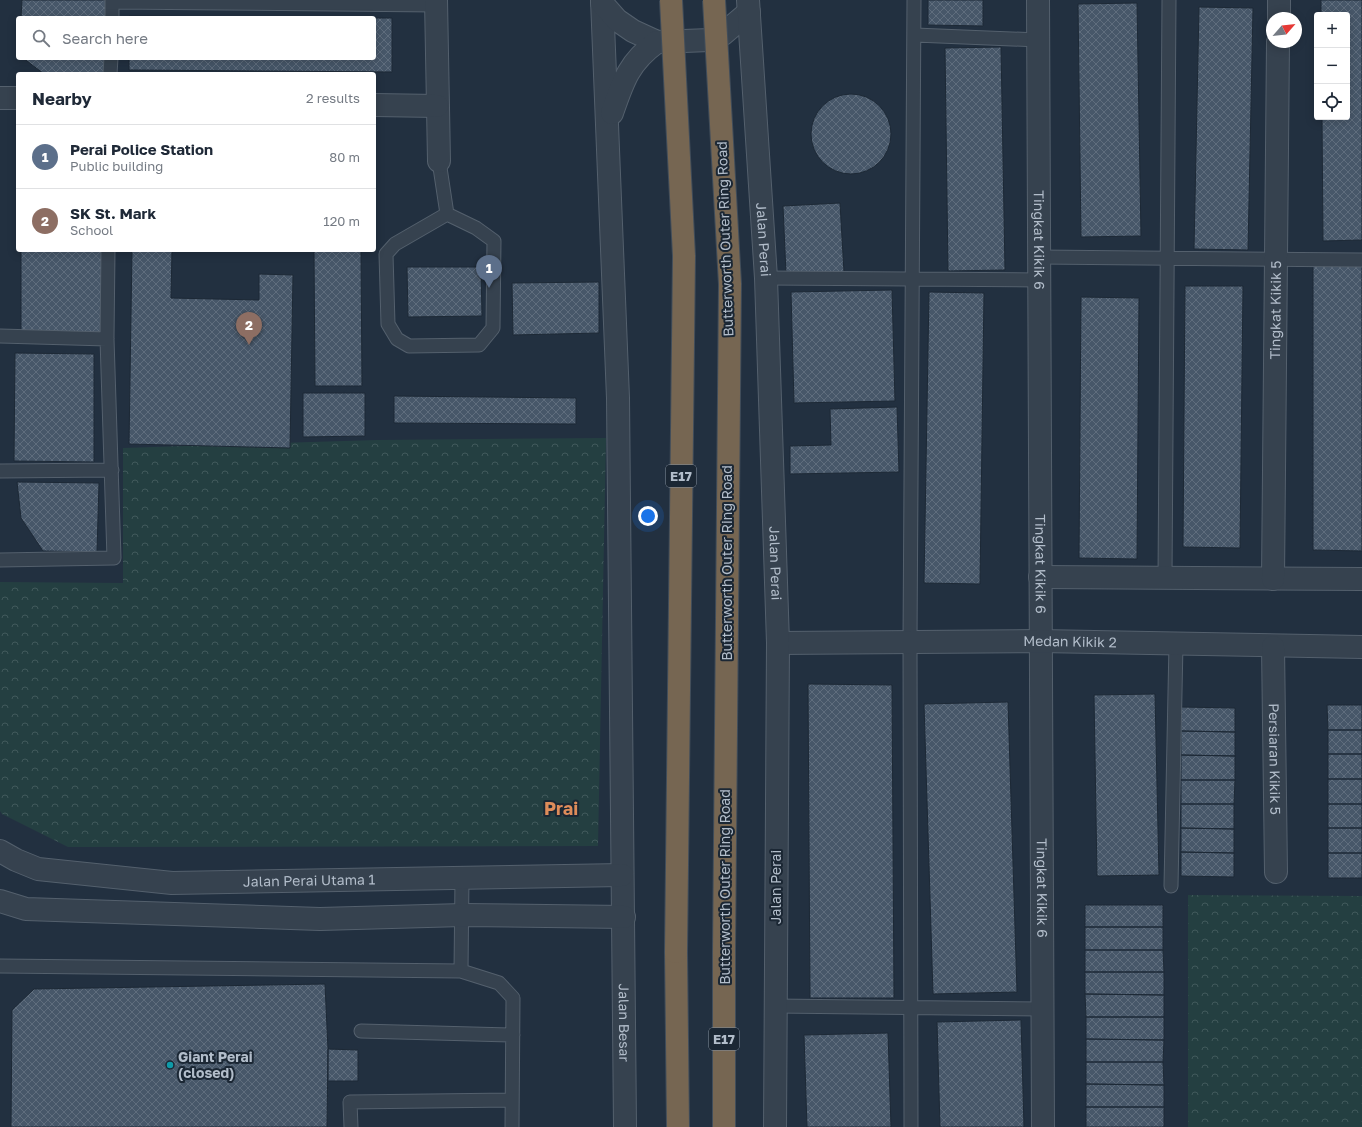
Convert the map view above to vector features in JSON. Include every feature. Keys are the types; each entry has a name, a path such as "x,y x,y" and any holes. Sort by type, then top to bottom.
{"highway":[{"name":"E17","path":"671,0 684,256 676,952 678,1127"},
{"name":"Butterworth Outer Ring Road","path":"714,0 730,284 724,952 724,1127"}],"street":[{"name":"Tingkat Kikik 6","path":"1038,0 1043,1127"},
{"path":"1279,0 1279,12"},
{"path":"436,2 437,106 440,161"},
{"path":"602,2 617,20 657,42 710,40 723,34 749,6"},
{"name":"Jalan Besar","path":"602,2 609,124 618,398 625,1127"},
{"name":"Jalan Perai","path":"749,6 766,278 778,643 775,1127"},
{"path":"609,124 619,91 630,69 642,53 657,42"},
{"name":"Tingkat Kikik 5","path":"1273,579 1278,48"},
{"path":"0,98 16,98"},
{"path":"376,105 437,106"},
{"path":"1040,577 1362,579"},
{"name":"Medan Kikik 2","path":"778,643 1040,641 1362,647"},
{"name":"Persiaran Kikik 5","path":"1273,646 1276,872"},
{"name":"Jalan Perai Utama 1","path":"0,851 16,860 38,869 172,882 622,875"},
{"path":"0,901 26,909 312,919 462,915 624,917"}],"lane":[{"path":"911,1127 910,642 915,35 914,0"},
{"path":"1165,578 1169,0"},
{"path":"112,16 112,1 436,2"},
{"path":"915,35 1038,40"},
{"path":"110,72 111,60"},
{"path":"440,161 446,214"},
{"path":"446,214 476,228 494,242 493,328 479,345 409,346 397,339 388,324 386,254 395,244 446,214"},
{"path":"0,560 114,558 107,339 108,252"},
{"path":"1039,257 1362,260"},
{"path":"766,278 1039,280"},
{"path":"0,336 107,339"},
{"path":"0,470 112,470"},
{"path":"1171,886 1176,644"},
{"path":"461,971 462,878"},
{"path":"0,966 461,971 499,983 513,998 512,1127"},
{"path":"775,1006 911,1006 1042,1009"},
{"path":"361,1031 513,1035"},
{"path":"351,1127 350,1102 512,1100"}],"green space":[{"path":"606,438 598,846 68,847 2,814 0,811 0,582 123,583 123,448 377,440"},
{"path":"1188,895 1362,896 1362,1127 1188,1127"}],"building":[{"path":"22,0 108,0 108,16 21,16"},
{"path":"928,0 983,0 983,26 928,25"},
{"path":"1321,0 1362,0 1362,240 1323,241 1322,120 1350,120 1350,12 1321,12"},
{"path":"1137,3 1141,236 1081,237 1078,4"},
{"path":"1199,7 1253,8 1248,250 1194,249"},
{"path":"376,18 392,18 392,72 129,70 129,60 376,60"},
{"path":"1001,47 1005,270 948,271 945,48"},
{"path":"26,60 108,60 108,72 41,72"},
{"path":"851,94 866,97 879,106 888,119 891,134 888,149 879,162 866,171 851,174 836,171 823,162 814,149 811,134 814,119 823,106 836,97"},
{"path":"840,203 844,272 786,274 783,206"},
{"path":"21,252 102,252 101,333 21,332"},
{"path":"132,252 172,252 171,298 259,300 259,274 293,275 290,448 129,444"},
{"path":"314,252 361,252 362,386 315,386"},
{"path":"1313,264 1362,264 1362,551 1313,550"},
{"path":"407,267 481,267 482,316 408,317"},
{"path":"599,282 599,333 513,335 512,283"},
{"path":"1185,286 1243,286 1240,548 1183,547"},
{"path":"892,290 895,401 794,403 791,292"},
{"path":"929,292 984,293 980,584 924,583"},
{"path":"1081,297 1139,298 1137,559 1079,558"},
{"path":"15,353 94,354 94,462 14,461"},
{"path":"303,393 365,393 365,436 303,437"},
{"path":"394,396 576,398 576,424 394,423"},
{"path":"897,407 899,472 790,474 790,446 831,445 830,409"},
{"path":"17,482 99,483 97,552 43,551 21,518"},
{"path":"808,684 892,685 894,998 810,998"},
{"path":"1155,694 1159,875 1097,876 1094,695"},
{"path":"1008,702 1017,992 933,994 924,704"},
{"path":"1327,705 1362,705 1362,730 1328,730"},
{"path":"1181,707 1235,708 1235,732 1181,731"},
{"path":"1328,730 1362,730 1362,754 1328,754"},
{"path":"1181,731 1235,732 1235,756 1181,755"},
{"path":"1328,754 1362,754 1362,779 1328,779"},
{"path":"1181,755 1235,756 1235,780 1181,780"},
{"path":"1328,779 1362,779 1362,804 1328,804"},
{"path":"1181,780 1235,780 1234,804 1181,804"},
{"path":"1181,804 1234,804 1234,829 1181,828"},
{"path":"1328,804 1362,804 1362,828 1328,828"},
{"path":"1181,828 1234,829 1234,853 1181,852"},
{"path":"1328,828 1362,828 1362,853 1328,853"},
{"path":"1181,852 1234,853 1234,877 1181,876"},
{"path":"1328,853 1362,853 1362,878 1328,878"},
{"path":"1085,905 1163,905 1163,927 1085,927"},
{"path":"1085,927 1163,927 1163,950 1085,950"},
{"path":"1085,950 1163,950 1164,972 1085,972"},
{"path":"1085,972 1164,972 1164,995 1085,994"},
{"name":"Giant Perai (closed)","path":"325,984 328,1049 327,1127 11,1127 12,1010 34,989"},
{"path":"1085,994 1164,995 1164,1017 1086,1017"},
{"path":"1086,1017 1164,1017 1164,1040 1086,1039"},
{"path":"1021,1020 1024,1127 940,1127 937,1022"},
{"path":"888,1033 891,1127 807,1127 804,1035"},
{"path":"1086,1039 1164,1040 1163,1062 1086,1062"},
{"path":"328,1049 358,1050 358,1081 328,1081"},
{"path":"1086,1062 1163,1062 1164,1085 1086,1084"},
{"path":"1086,1084 1164,1085 1164,1107 1086,1107"},
{"path":"1086,1107 1164,1107 1164,1127 1086,1127"}],"place":[{"name":"Perai Police Station","path":"489,288"},
{"name":"SK St. Mark","path":"249,345"},
{"name":"Giant Perai (closed)","path":"170,1065"}],"district":[{"name":"Prai","path":"561,809"}]}
